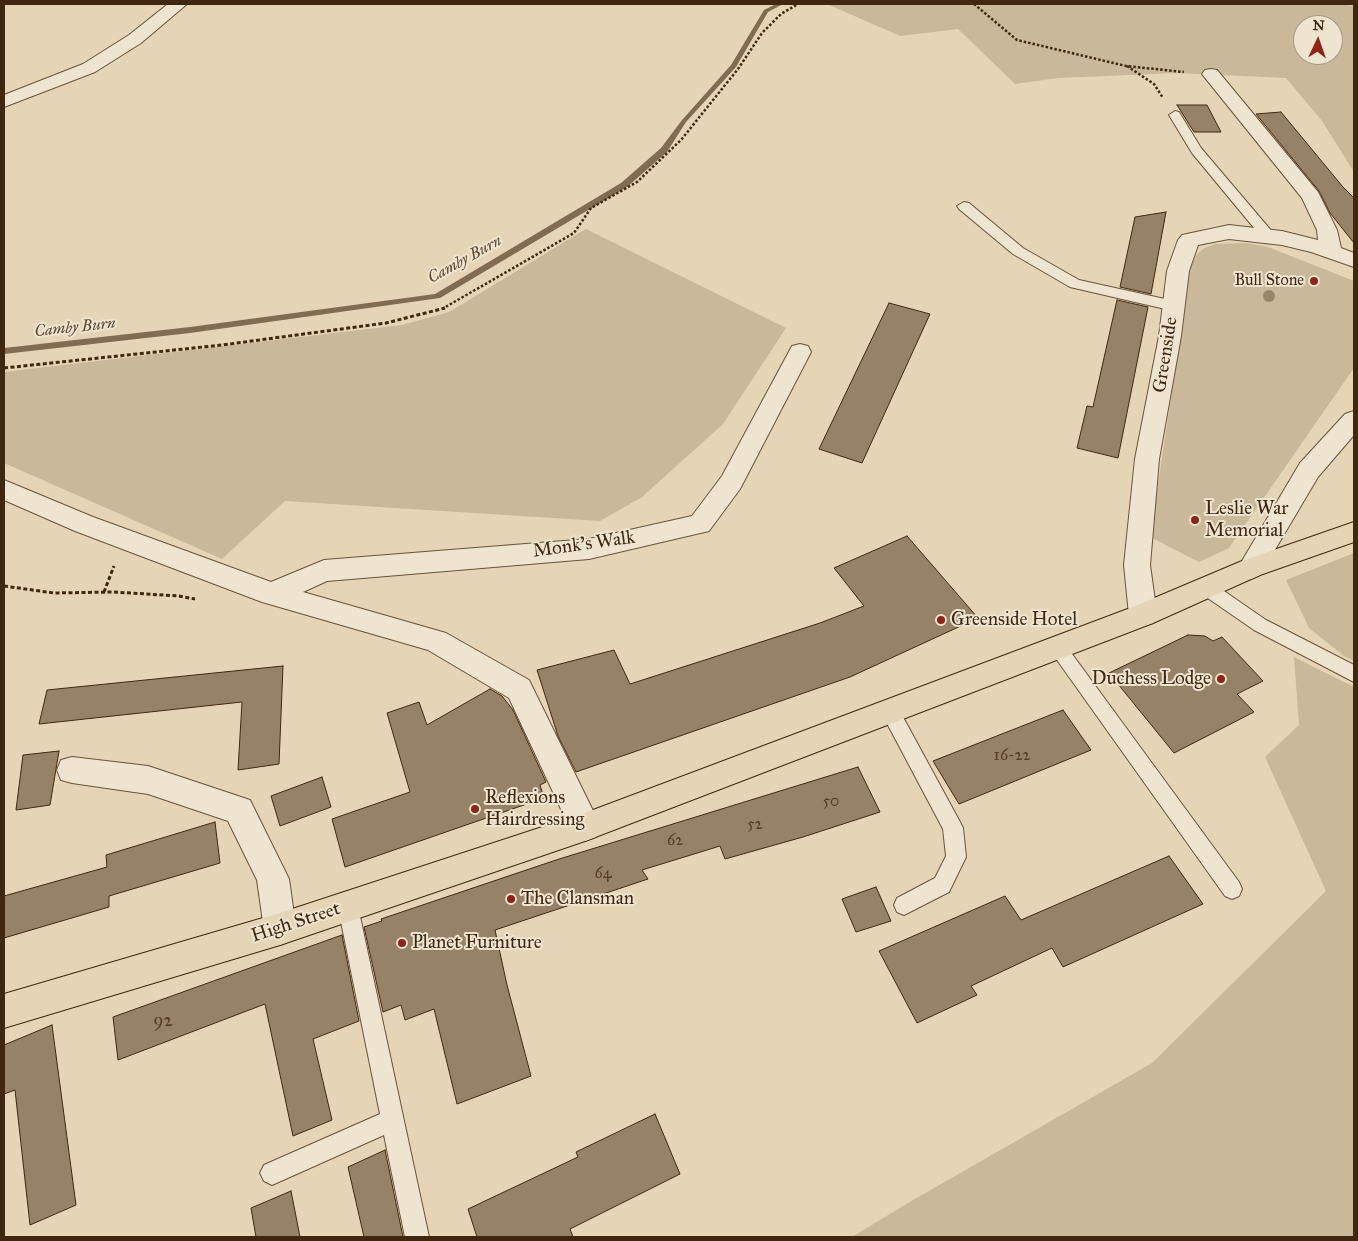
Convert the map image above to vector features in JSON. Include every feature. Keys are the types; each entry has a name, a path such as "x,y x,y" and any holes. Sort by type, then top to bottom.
{"main road":[{"name":"High Street","path":"4,1011 280,929 585,828 1143,615 1251,568 1354,532"}],"street":[{"path":"4,101 89,68 135,39 178,4"},
{"path":"1211,74 1311,196 1327,230 1331,252"},
{"name":"Greenside","path":"1143,615 1137,564 1147,459 1170,336 1178,271 1189,240 1229,232 1269,236 1318,247 1354,260"},
{"name":"Monk's Walk","path":"272,594 324,571 589,549 700,524 731,482 800,352"},
{"path":"1251,568 1309,470 1354,420"},
{"path":"4,490 84,524 272,594 436,641 519,689 585,828"},
{"path":"72,770 148,780 239,810 273,879 280,929"}],"lane":[{"path":"1175,115 1196,150 1269,236"},
{"path":"964,206 1018,251 1075,284 1174,306"},
{"path":"1205,587 1260,625 1354,674"},
{"path":"1058,648 1232,889"},
{"path":"890,712 953,828 956,857 942,885 904,905"},
{"path":"348,907 417,1237"},
{"path":"272,1173 392,1120"}],"path":[{"path":"4,368 222,345 386,322 443,309 574,233 591,208 637,182 682,140 738,70 762,33 781,14 798,4"},
{"path":"974,4 1017,40 1126,66 1211,74"},
{"path":"1126,66 1154,84 1175,115"},
{"path":"104,592 115,563"},
{"path":"4,586 54,593 104,592 179,596 197,599"}],"shaded area":[{"path":"827,4 1338,4 1354,6 1354,172 1322,121 1286,78 1176,73 1058,78 1015,84 958,29 900,36"},
{"path":"586,229 786,328 723,424 642,497 600,521 285,501 222,559 4,463 4,372 402,325 449,312"},
{"path":"1246,243 1268,247 1354,281 1354,368 1229,548 1199,562 1150,537 1192,259 1204,248 1216,244"},
{"path":"1354,553 1354,661 1344,656 1309,628 1286,580"},
{"path":"1294,657 1354,687 1354,1237 852,1237 1152,1063 1326,891 1265,757 1299,725"}],"building":[{"path":"1177,105 1207,105 1221,132 1194,132"},
{"path":"1281,112 1354,198 1354,243 1330,213 1319,191 1256,114"},
{"path":"1166,212 1151,294 1120,287 1135,217"},
{"path":"1117,300 1148,307 1118,458 1077,448 1087,406 1093,407"},
{"path":"889,303 930,314 862,463 819,449"},
{"path":"907,536 978,618 850,677 576,772 558,736 537,670 614,650 630,684 820,623 864,606 834,568"},
{"path":"1188,635 1205,636 1213,641 1222,637 1263,681 1237,694 1254,712 1174,753 1109,673"},
{"path":"283,666 279,764 238,770 242,702 39,724 47,690"},
{"path":"490,689 502,696 513,710 546,782 540,785 544,798 345,867 332,819 410,792 387,713 419,702 427,725"},
{"path":"1063,710 1091,750 959,804 933,761"},
{"path":"59,751 50,805 16,810 23,755"},
{"path":"858,767 880,812 803,837 725,859 720,846 642,870 648,879 495,930 507,985 531,1076 457,1104 434,1009 405,1020 401,1005 383,1012 364,927 382,921 381,919 556,860"},
{"path":"322,777 331,807 280,826 271,796"},
{"path":"215,822 220,863 109,896 109,907 4,938 4,896 107,867 106,855"},
{"path":"1169,856 1203,904 1063,967 1052,948 971,986 977,995 917,1023 879,951 1005,896 1021,920"},
{"path":"876,887 891,921 856,932 842,899"},
{"path":"342,935 359,1021 313,1039 332,1120 293,1136 265,1004 118,1060 113,1017"},
{"path":"52,1025 76,1205 30,1225 15,1090 4,1094 4,1045"},
{"path":"655,1114 680,1174 570,1229 573,1237 477,1237 468,1209 578,1157 576,1152"},
{"path":"385,1150 403,1237 364,1237 348,1167"},
{"path":"291,1191 300,1237 256,1237 251,1208"}],"waterway":[{"name":"Camby Burn","path":"4,351 190,330 437,296 624,185 664,150 684,121 734,66 766,11 780,4"}],"place":[{"name":"Bull Stone","path":"1314,281"},
{"name":"Leslie War Memorial","path":"1195,520"},
{"name":"Greenside Hotel","path":"941,620"},
{"name":"Duchess Lodge","path":"1221,679"},
{"name":"Reflexions Hairdressing","path":"475,809"},
{"name":"The Clansman","path":"511,899"},
{"name":"Planet Furniture","path":"402,943"}]}
